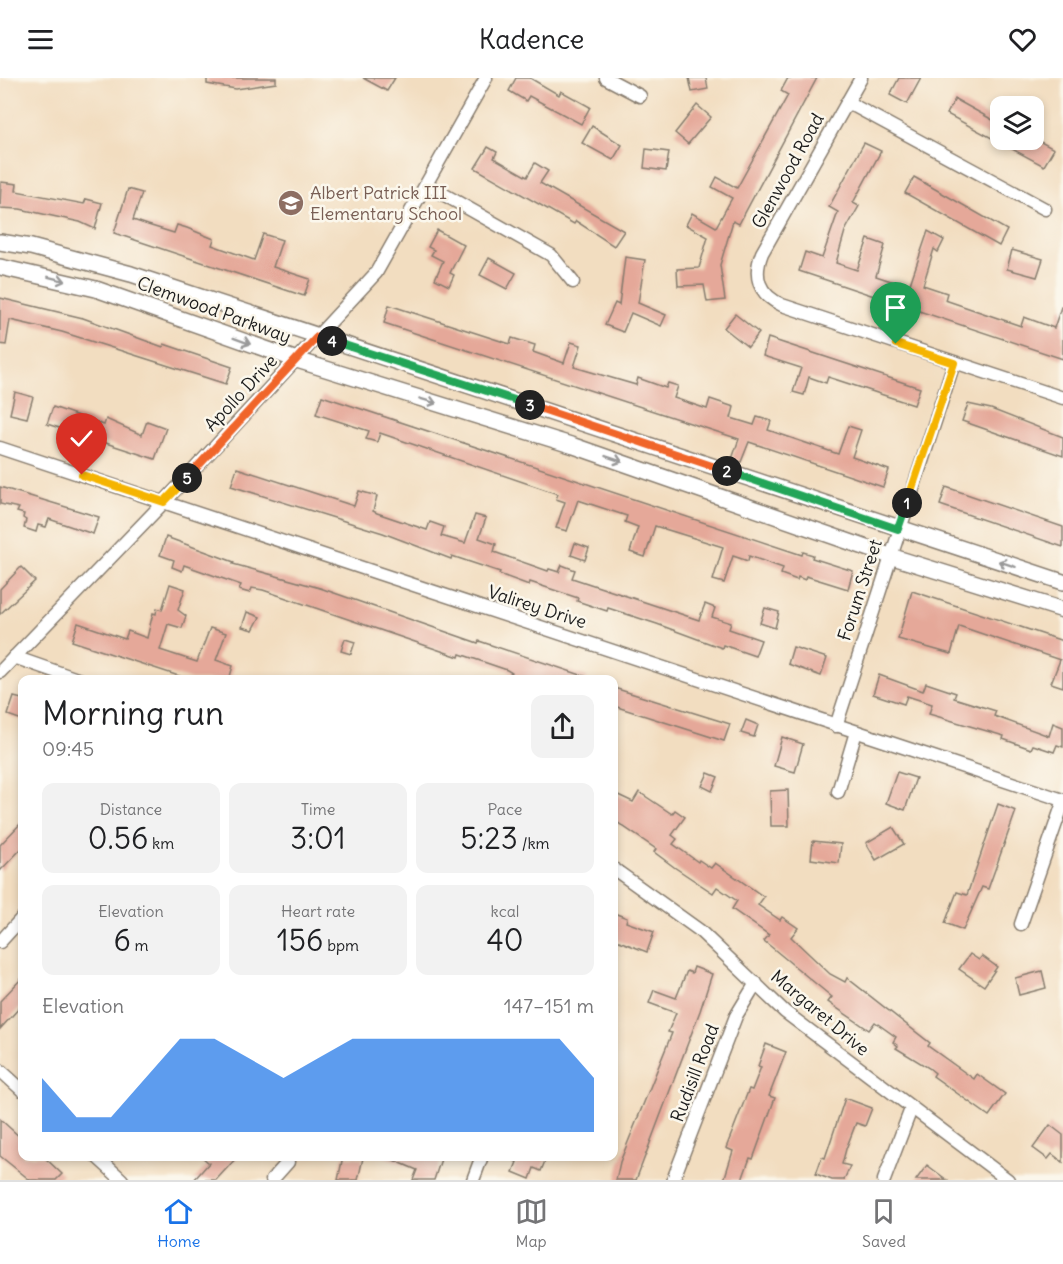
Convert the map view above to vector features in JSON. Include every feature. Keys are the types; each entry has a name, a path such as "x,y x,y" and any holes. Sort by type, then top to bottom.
{"street":[{"name":"Apollo Drive","path":"0,672 164,502 376,273 486,78"},
{"path":"606,78 640,96"},
{"name":"Glenwood Road","path":"861,78 762,254 757,267 759,285 768,297 782,305 954,363"},
{"path":"848,102 1045,209"},
{"path":"427,185 551,255 573,282"},
{"name":"Clemwood Parkway","path":"0,242 41,250 131,274 317,337 594,425 898,529 1063,582"},
{"name":"Clemwood Parkway","path":"0,267 96,289 297,360 574,446 890,556 1063,610"},
{"path":"954,363 1063,398"},
{"name":"Forum Street","path":"836,726 898,529 954,363"},
{"name":"Valirey Drive","path":"0,448 1063,802"},
{"path":"14,657 66,675"},
{"path":"838,792 856,732"},
{"path":"1021,924 1063,802"},
{"name":"Margaret Drive","path":"618,872 699,930 785,1012 1008,1180"},
{"path":"0,942 18,922"},
{"name":"Rudisill Road","path":"673,1180 736,1016 756,983"},
{"path":"0,1070 18,1086"},
{"path":"884,1180 911,1109"},
{"path":"101,1161 122,1180"},
{"path":"473,1180 480,1161"},
{"path":"272,1180 288,1162"}],"building":[{"path":"207,78 276,78 276,83 236,89 207,84"},
{"path":"363,78 395,78 387,91"},
{"path":"516,78 530,78 559,95 561,91 590,107 581,124 529,96 526,101 509,91"},
{"path":"689,78 706,78 708,89 692,92"},
{"path":"788,78 817,78 739,224 733,221 720,265 725,300 707,302 704,285 678,286 677,269 699,268 708,237 686,225 692,213 716,227 732,198 712,187 717,177 737,188 788,95 781,91"},
{"path":"899,78 921,78 907,104 890,95"},
{"path":"955,99 990,118 990,137 947,114"},
{"path":"697,105 711,117 688,144 675,133"},
{"path":"592,126 622,145 613,160 582,143"},
{"path":"864,143 881,151 853,203 859,206 845,231 836,263 857,270 868,239 885,245 876,276 909,287 928,231 944,240 938,252 934,249 923,285 947,293 945,300 1021,326 1024,317 1054,328 1061,307 1063,307 1063,359 799,271 805,252 822,258 838,212 829,207"},
{"path":"1044,144 1054,149 1044,166 1014,150 1044,150"},
{"path":"488,147 497,152 494,158 527,177 535,163 548,171 540,183 624,231 614,246 576,221 574,224 475,168"},
{"path":"646,149 669,152 666,171 644,168"},
{"path":"914,177 1007,230 999,246 905,193"},
{"path":"1,182 17,184 16,191 84,204 86,199 102,203 95,229 80,222 20,209 0,208"},
{"path":"128,189 142,193 133,220 148,225 174,233 177,225 187,228 214,239 212,245 254,260 263,234 282,240 273,267 310,279 304,296 114,233"},
{"path":"437,230 464,245 450,273 454,275 449,286 435,279 443,261 431,255 434,250 428,247"},
{"path":"1012,250 1043,259 1037,277 1007,269"},
{"path":"625,257 645,260 638,303 666,315 661,326 631,313 623,332 605,325 615,303 619,305"},
{"path":"489,258 516,273 507,289 480,275"},
{"path":"0,298 83,318 163,347 164,344 232,367 226,384 62,332 10,320 6,345 0,344"},
{"path":"389,305 510,344 512,338 535,345 533,352 564,363 571,342 581,345 574,367 636,385 638,378 666,388 668,383 678,386 674,398 707,409 710,399 734,407 731,418 754,425 757,417 771,421 768,430 838,454 848,426 861,430 852,457 889,470 883,487 749,442 741,462 732,459 739,439 384,323"},
{"path":"735,314 759,333 748,347 724,328"},
{"path":"768,338 920,388 914,405 828,377 826,383 809,377 804,395 793,392 801,368 763,356"},
{"path":"15,392 33,397 27,418 10,414"},
{"path":"322,396 802,555 803,552 813,555 812,558 853,571 848,589 806,576 805,580 798,577 797,580 781,574 783,568 749,556 748,561 733,556 724,583 713,580 723,547 655,526 645,557 630,552 638,527 625,522 627,516 578,500 567,531 556,528 565,502 556,499 558,494 380,433 377,442 366,439 369,431 316,414"},
{"path":"968,404 991,409 1063,437 1063,456 962,421"},
{"path":"53,407 104,425 106,419 142,435 147,421 166,428 155,459 47,424"},
{"path":"237,468 354,506 359,491 377,496 373,511 427,530 430,522 444,527 441,536 465,543 475,515 486,518 479,538 496,544 494,552 548,571 549,569 559,572 562,565 575,570 572,578 699,620 705,604 715,608 712,617 731,623 729,629 761,640 755,656 723,645 722,648 608,608 607,611 577,601 578,598 530,582 529,585 499,574 500,572 452,556 451,559 383,533 231,486"},
{"path":"0,487 99,517 93,534 49,519 46,527 38,525 36,532 24,528 26,520 23,518 24,514 17,512 19,508 0,504"},
{"path":"946,487 1063,527 1063,547 940,505"},
{"path":"166,537 234,562 233,564 320,588 478,643 479,641 581,675 511,675 507,670 460,654 459,657 263,590 252,588 250,593 239,590 241,585 184,565 182,571 172,567 174,560 160,555"},
{"path":"575,543 589,548 585,560 571,555"},
{"path":"21,567 35,581 0,614 0,589"},
{"path":"170,584 185,589 178,610 186,616 182,628 168,624 160,650 197,662 210,628 226,633 216,660 233,666 230,675 176,675 72,641 78,623 125,639 128,631 147,638 153,613 156,614 157,608 162,610"},
{"path":"912,591 1063,641 1063,687 1051,683 1060,660 959,626 951,654 898,639"},
{"path":"765,608 779,612 775,628 760,623"},
{"path":"247,612 260,617 253,630 242,627"},
{"path":"345,639 355,642 351,654 341,651"},
{"path":"793,647 827,658 821,676 788,664"},
{"path":"879,675 923,691 926,683 956,693 954,698 996,711 994,716 1049,736 1053,723 1063,727 1063,747 1057,745 1054,752 1033,745 1031,749 1003,739 1004,736 929,714 932,704 907,696 904,704 873,694"},
{"path":"618,689 730,724 724,741 618,707"},
{"path":"14,697 18,698 18,719 8,715"},
{"path":"746,720 758,725 754,737 741,733"},
{"path":"782,737 803,744 795,772 774,766"},
{"path":"897,772 916,778 905,810 886,803"},
{"path":"708,773 718,777 712,791 702,786"},
{"path":"788,790 789,826 771,826 770,791"},
{"path":"639,792 672,814 675,810 685,817 672,835 677,839 673,844 698,862 699,860 711,868 715,863 764,897 758,905 780,920 782,917 798,928 791,937 830,974 845,982 847,978 930,1043 928,1046 974,1079 977,1074 1005,1094 989,1116 933,1076 935,1073 929,1068 896,1048 898,1046 893,1042 896,1037 875,1022 869,1030 828,1002 832,997 764,941 769,935 732,909 737,901 717,887 713,893 674,867 654,852 656,849 618,823 618,795 633,802"},
{"path":"998,804 1016,811 988,889 982,887 963,930 945,923 957,892 967,895"},
{"path":"18,826 18,852 0,871 0,845"},
{"path":"893,827 904,844 876,860 866,843"},
{"path":"813,841 841,844 839,863 811,859"},
{"path":"618,915 627,918 626,922 654,932 647,952 618,941"},
{"path":"970,954 979,960 982,956 997,967 984,986 959,969"},
{"path":"694,967 712,974 700,1011 636,1180 616,1180 620,1162 672,1033 668,1032 676,1013 649,1003 654,990 676,998 687,971 692,973"},
{"path":"1042,971 1046,988 1019,995 1015,978"},
{"path":"18,982 18,1009 0,1029 0,1001"},
{"path":"766,1044 786,1052 769,1096 775,1098 753,1159 750,1158 742,1180 724,1180 733,1151 726,1148 749,1089 752,1090 761,1067 758,1066"},
{"path":"845,1098 872,1108 865,1126 856,1123 842,1164 850,1166 844,1180 832,1180 816,1174 822,1157 825,1158"},
{"path":"0,1119 18,1135 18,1161 48,1161 62,1174 56,1180 30,1180 0,1156"},
{"path":"1050,1125 1063,1135 1063,1162 1052,1154 1048,1159 1033,1148"},
{"path":"207,1161 233,1161 216,1180 194,1180 209,1163"},
{"path":"342,1161 362,1161 358,1180 338,1180"},
{"path":"396,1161 440,1161 434,1180 413,1180 417,1170"},
{"path":"515,1161 545,1161 541,1171 534,1168 530,1179 513,1172 517,1162"},
{"path":"927,1165 947,1180 916,1180"}],"place":[{"name":"Albert Patrick III Elementary School","path":"291,203"}],"route":[{"path":"82,475 164,502 317,337 582,422 898,529 954,363 896,344"}]}
